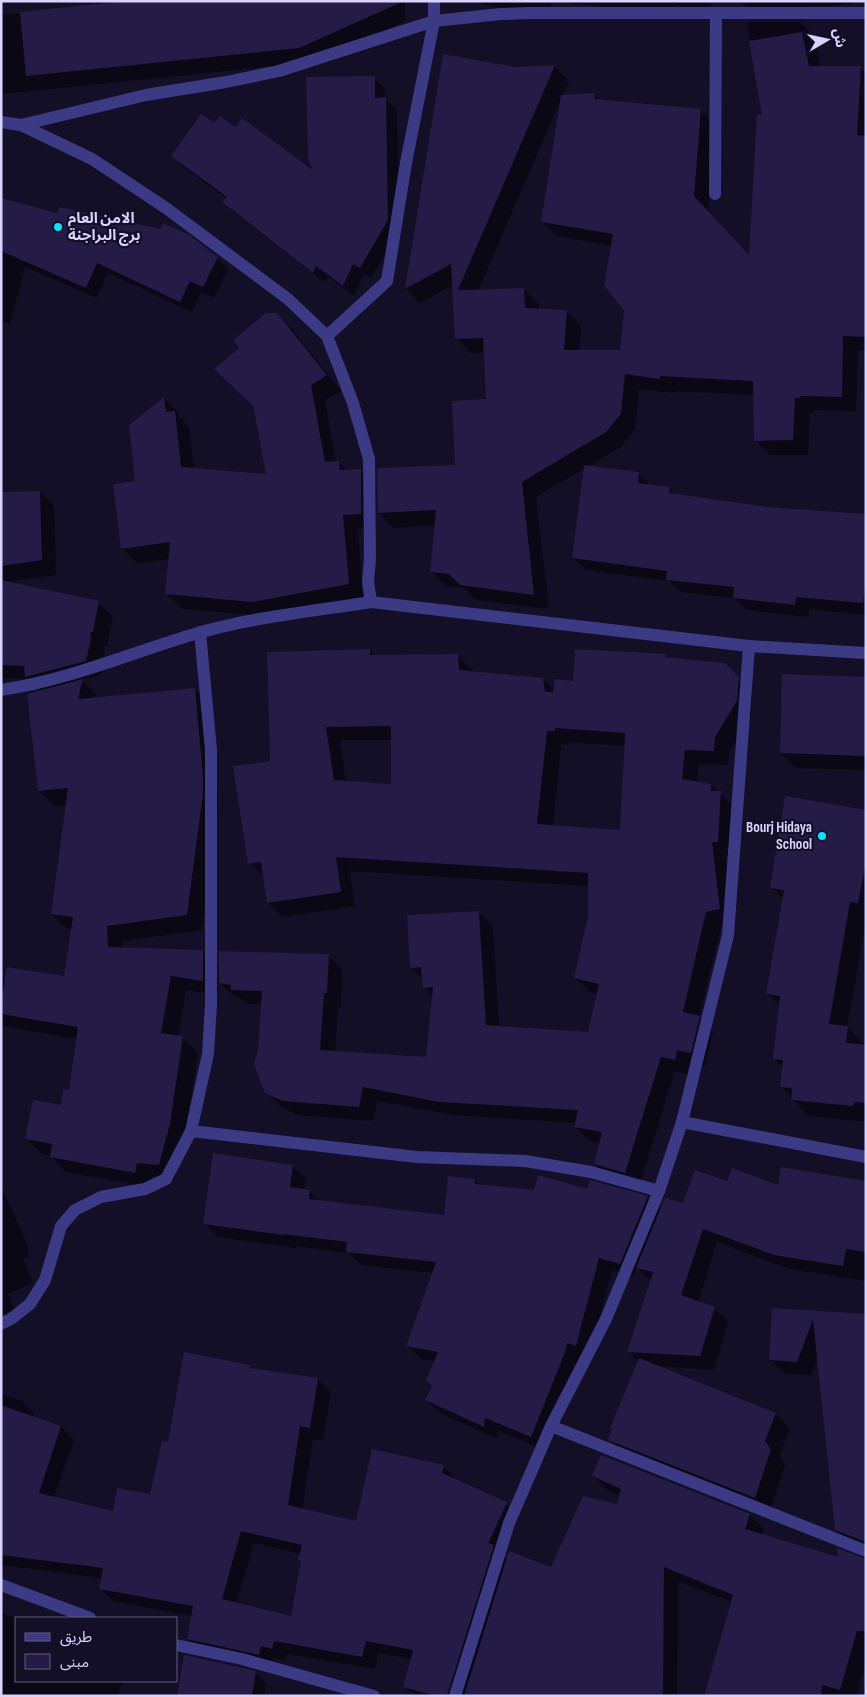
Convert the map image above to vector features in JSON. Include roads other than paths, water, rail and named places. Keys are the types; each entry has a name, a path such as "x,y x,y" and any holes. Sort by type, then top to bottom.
{"street":[{"path":"327,336 386,281 406,163 434,21 434,1"},
{"path":"715,194 716,13"},
{"path":"21,125 146,95 279,71 434,21 501,14 866,13"},
{"path":"1,122 21,125 92,159 166,208 288,299 327,336 353,402 369,459 370,559 368,582 371,602"},
{"path":"1,690 69,675 200,632 258,620 371,602 749,646 866,654"},
{"path":"1,1324 11,1320 30,1304 45,1280 61,1226 75,1210 101,1197 145,1189 166,1180 191,1131 208,1054 211,1004 211,750 200,632"},
{"path":"454,1696 509,1523 551,1426 606,1319 659,1191 682,1122 728,935 749,646"},
{"path":"682,1122 866,1157"},
{"path":"191,1131 417,1158 525,1161 591,1172 659,1191"},
{"path":"551,1426 866,1551"},
{"path":"1,1585 87,1617"},
{"path":"178,1645 242,1659 374,1696"}],"place":[{"name":"الامن العام برج البراجنة","path":"58,227"},
{"name":"Bourj Hidaya School","path":"822,836"}]}
